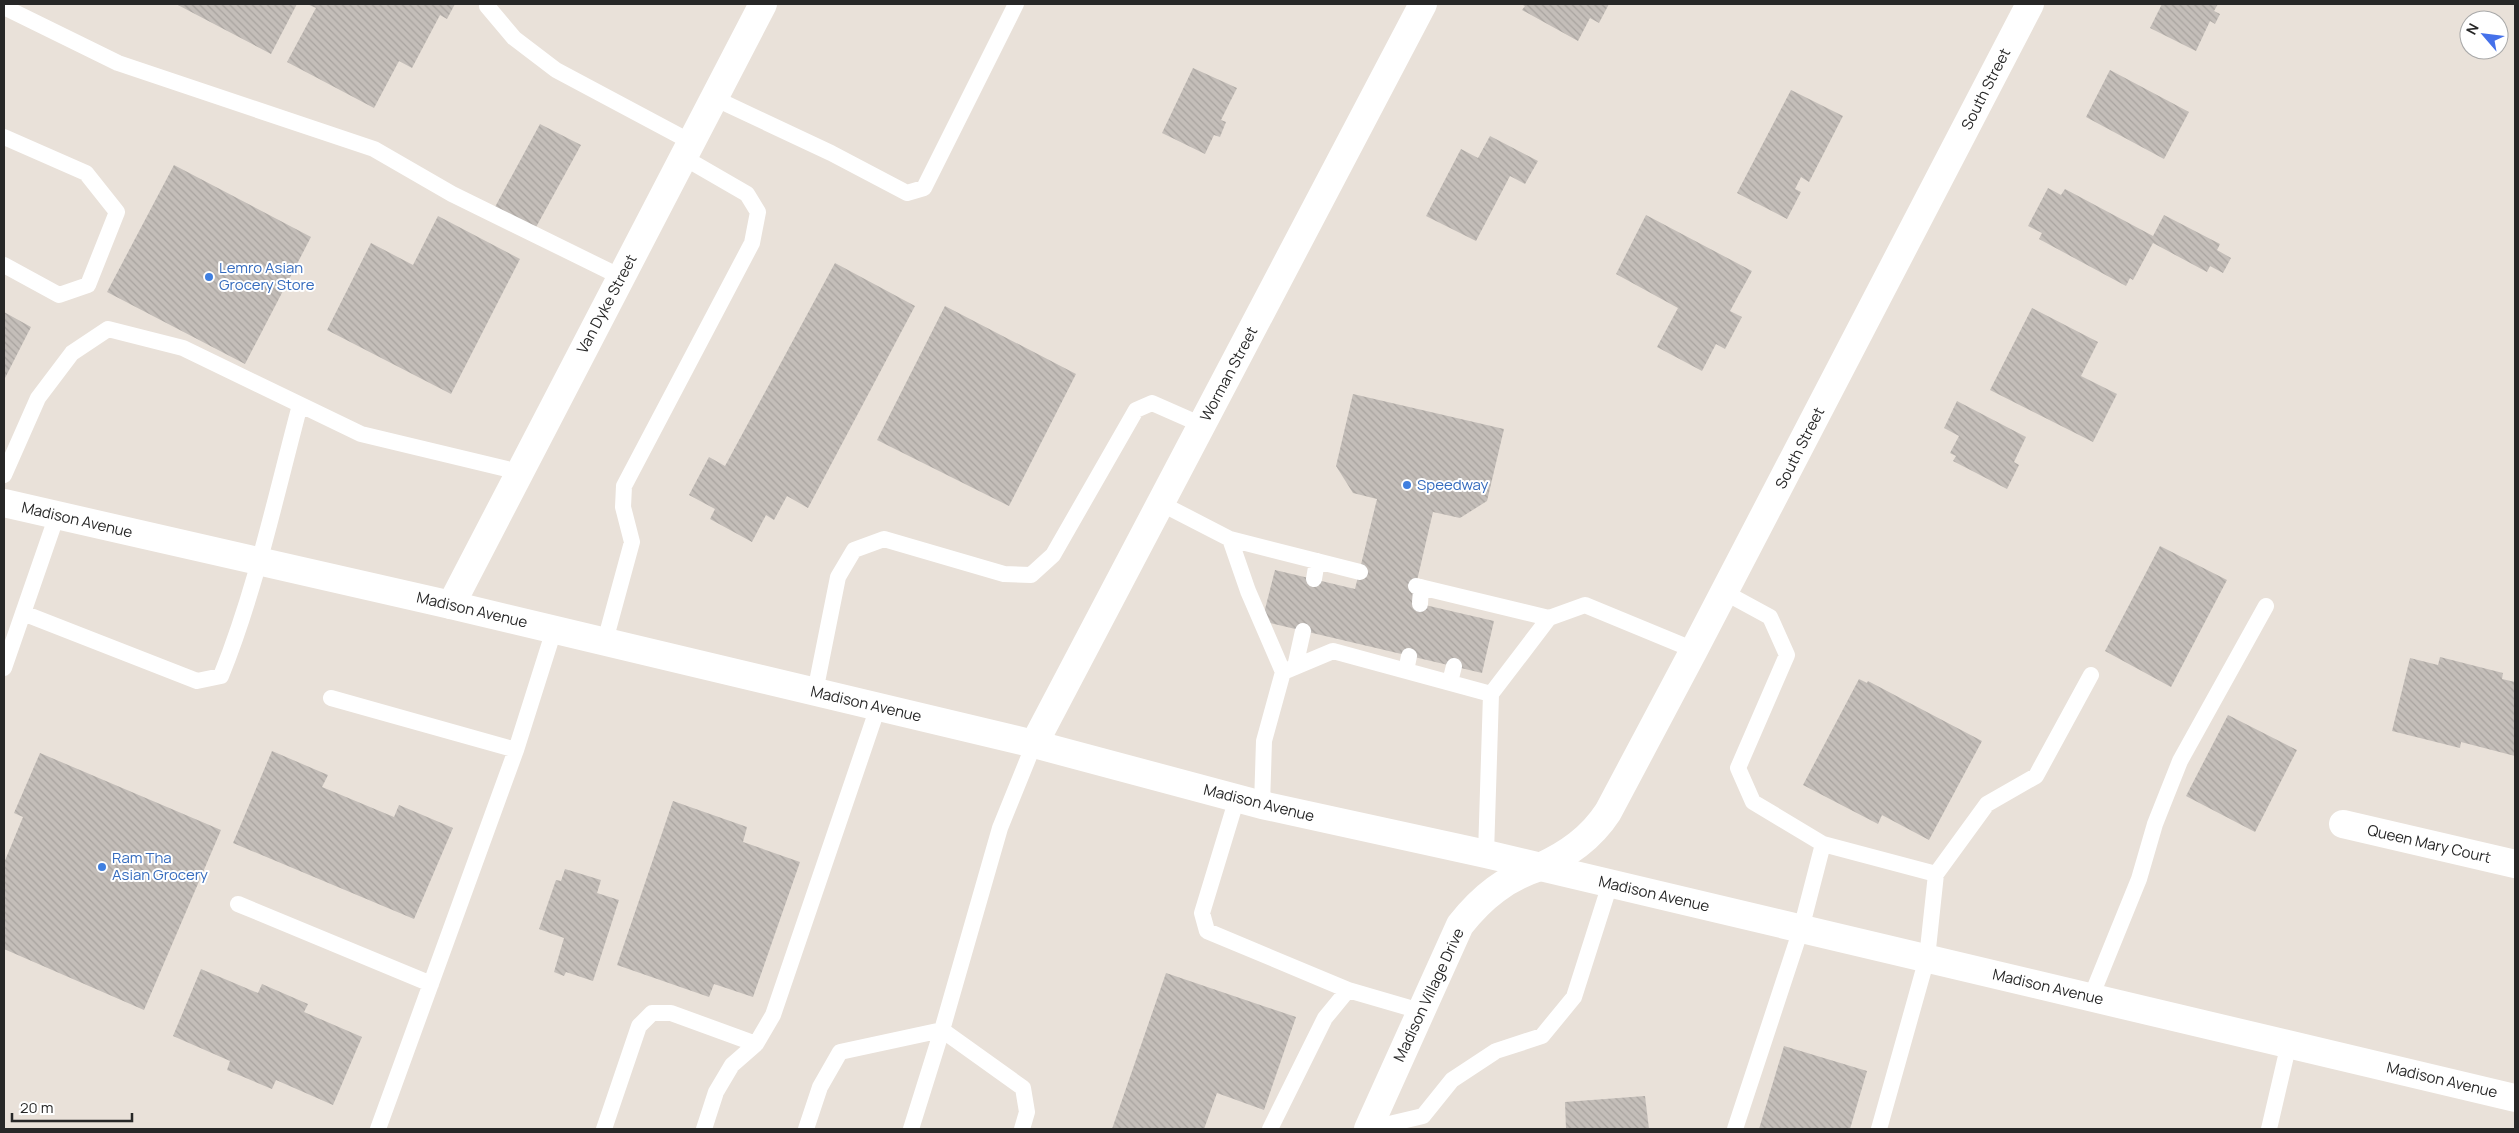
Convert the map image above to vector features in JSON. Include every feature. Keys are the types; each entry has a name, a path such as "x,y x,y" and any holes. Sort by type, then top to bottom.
{"street":[{"name":"Van Dyke Street","path":"451,605 763,4"},
{"name":"Worman Street","path":"1034,744 1424,4"},
{"name":"South Street","path":"1540,867 1570,851 1591,836 1600,823 1694,650 2030,4"},
{"name":"Madison Avenue","path":"4,503 604,641 1034,744 1250,801 1486,854 2515,1098"},
{"name":"Queen Mary Court","path":"2343,824 2515,864"},
{"name":"Madison Village Drive","path":"1368,1129 1452,939 1470,912 1498,886 1523,872 1540,867"}],"lane":[{"path":"488,4 487,6 514,38 556,70 687,150 747,194 758,212 752,243 624,486 623,507 632,542 604,641"},
{"path":"714,98 831,154 907,194 924,188 1016,4"},
{"path":"4,7 118,63 374,149 452,194 621,277"},
{"path":"4,137 86,173 117,212 88,285 60,295 4,265"},
{"path":"4,476 38,398 72,353 108,329 183,348 361,434 519,472"},
{"path":"814,692 838,577 854,550 884,540 1004,574 1031,575 1053,556 1136,410 1152,403 1202,425"},
{"path":"23,613 197,681 221,676 233,647 300,405"},
{"path":"1160,503 1230,539 1360,572"},
{"path":"4,668 57,515"},
{"path":"1230,539 1248,591 1289,669"},
{"path":"1314,579 1317,561"},
{"path":"1420,604 1419,586 1466,606 1549,618 1585,606 1694,650"},
{"path":"1724,592 1770,617 1787,655 1738,768 1752,802 1823,844 1936,874"},
{"path":"2091,997 2138,879 2155,824 2180,761 2266,606"},
{"path":"1486,854 1491,694 1549,618"},
{"path":"378,1129 516,750 554,630"},
{"path":"1303,631 1264,741 1250,801 1202,913 1207,930 1348,990 1420,1011"},
{"path":"1289,669 1333,651 1354,649 1407,663 1450,682 1491,694"},
{"path":"1450,682 1454,666"},
{"path":"1879,1129 1927,958 1936,874 1987,804 2036,776 2091,675"},
{"path":"331,698 516,750"},
{"path":"704,1129 716,1092 732,1065 756,1044 773,1015 878,707"},
{"path":"911,1129 942,1030 1000,828 1034,744"},
{"path":"1735,1129 1802,929 1823,844"},
{"path":"1368,1129 1423,1116 1452,1080 1496,1051 1542,1036 1574,997 1610,884"},
{"path":"238,904 431,984"},
{"path":"1270,1129 1325,1018 1348,990"},
{"path":"604,1129 639,1026 652,1013 671,1013 756,1044"},
{"path":"806,1129 820,1087 840,1052 942,1030 1022,1088 1027,1112 1022,1129"},
{"path":"2269,1129 2289,1043"}],"building":[{"path":"176,4 297,4 271,54"},
{"path":"307,4 455,4 447,19 440,15 412,68 399,61 374,108 287,62 316,8"},
{"path":"1521,4 1609,4 1599,23 1590,18 1578,41 1522,10 1525,6"},
{"path":"2162,4 2218,4 2214,11 2220,14 2215,24 2210,21 2196,51 2150,28"},
{"path":"1193,68 1237,88 1221,120 1226,122 1220,137 1214,135 1205,154 1162,133"},
{"path":"2110,70 2189,112 2164,159 2086,117"},
{"path":"1791,90 1843,116 1809,182 1801,177 1795,189 1801,192 1787,219 1737,193"},
{"path":"540,124 581,145 535,229 495,207"},
{"path":"1490,136 1538,161 1525,184 1510,176 1476,241 1426,216 1461,149 1478,158"},
{"path":"174,165 311,237 245,364 107,292"},
{"path":"2048,188 2061,195 2065,189 2153,236 2164,215 2220,244 2217,250 2231,258 2223,273 2210,266 2207,272 2153,243 2133,280 2130,278 2126,286 2039,239 2042,233 2028,226"},
{"path":"1646,215 1752,271 1730,311 1742,317 1725,349 1716,344 1702,371 1657,347 1678,308 1616,274"},
{"path":"438,216 520,259 451,394 327,330 371,243 413,265"},
{"path":"835,263 915,306 808,508 787,496 774,520 766,515 752,542 710,519 715,509 689,495 709,457 725,466"},
{"path":"945,306 1076,374 1009,506 877,440"},
{"path":"2032,308 2098,342 2081,376 2117,394 2093,442 1990,390"},
{"path":"4,312 31,327 4,380"},
{"path":"1353,394 1504,429 1487,501 1460,518 1433,512 1412,602 1494,621 1482,673 1262,621 1275,570 1355,589 1377,499 1353,493 1336,466"},
{"path":"1957,401 2026,437 2014,462 2019,465 2007,489 1953,461 1956,456 1950,453 1959,436 1944,428"},
{"path":"2160,546 2227,580 2171,687 2105,651"},
{"path":"2440,657 2503,673 2502,679 2515,682 2515,756 2461,742 2460,748 2392,731 2410,658 2438,665"},
{"path":"1859,679 1867,683 1868,681 1982,741 1929,840 1882,815 1878,824 1803,785"},
{"path":"2228,715 2297,750 2255,832 2186,796"},
{"path":"272,751 328,775 322,787 394,817 399,805 453,828 414,919 233,843"},
{"path":"40,753 221,830 144,1010 4,949 4,863 23,817 14,813"},
{"path":"673,801 747,827 743,842 800,862 753,997 714,984 709,997 617,965"},
{"path":"565,869 601,880 597,893 619,900 593,981 566,972 564,976 554,972 564,938 539,929 556,880 561,881"},
{"path":"201,969 258,993 262,984 308,1004 304,1012 362,1037 333,1105 276,1080 272,1089 227,1070 230,1061 173,1036"},
{"path":"1166,973 1296,1017 1264,1110 1217,1093 1204,1129 1112,1129"},
{"path":"1784,1046 1867,1071 1850,1129 1759,1129"},
{"path":"1645,1096 1649,1129 1566,1129 1565,1102"}],"place":[{"name":"Lemro Asian Grocery Store","path":"209,277"},
{"name":"Speedway","path":"1407,485"},
{"name":"Ram Tha Asian Grocery","path":"102,867"}]}
